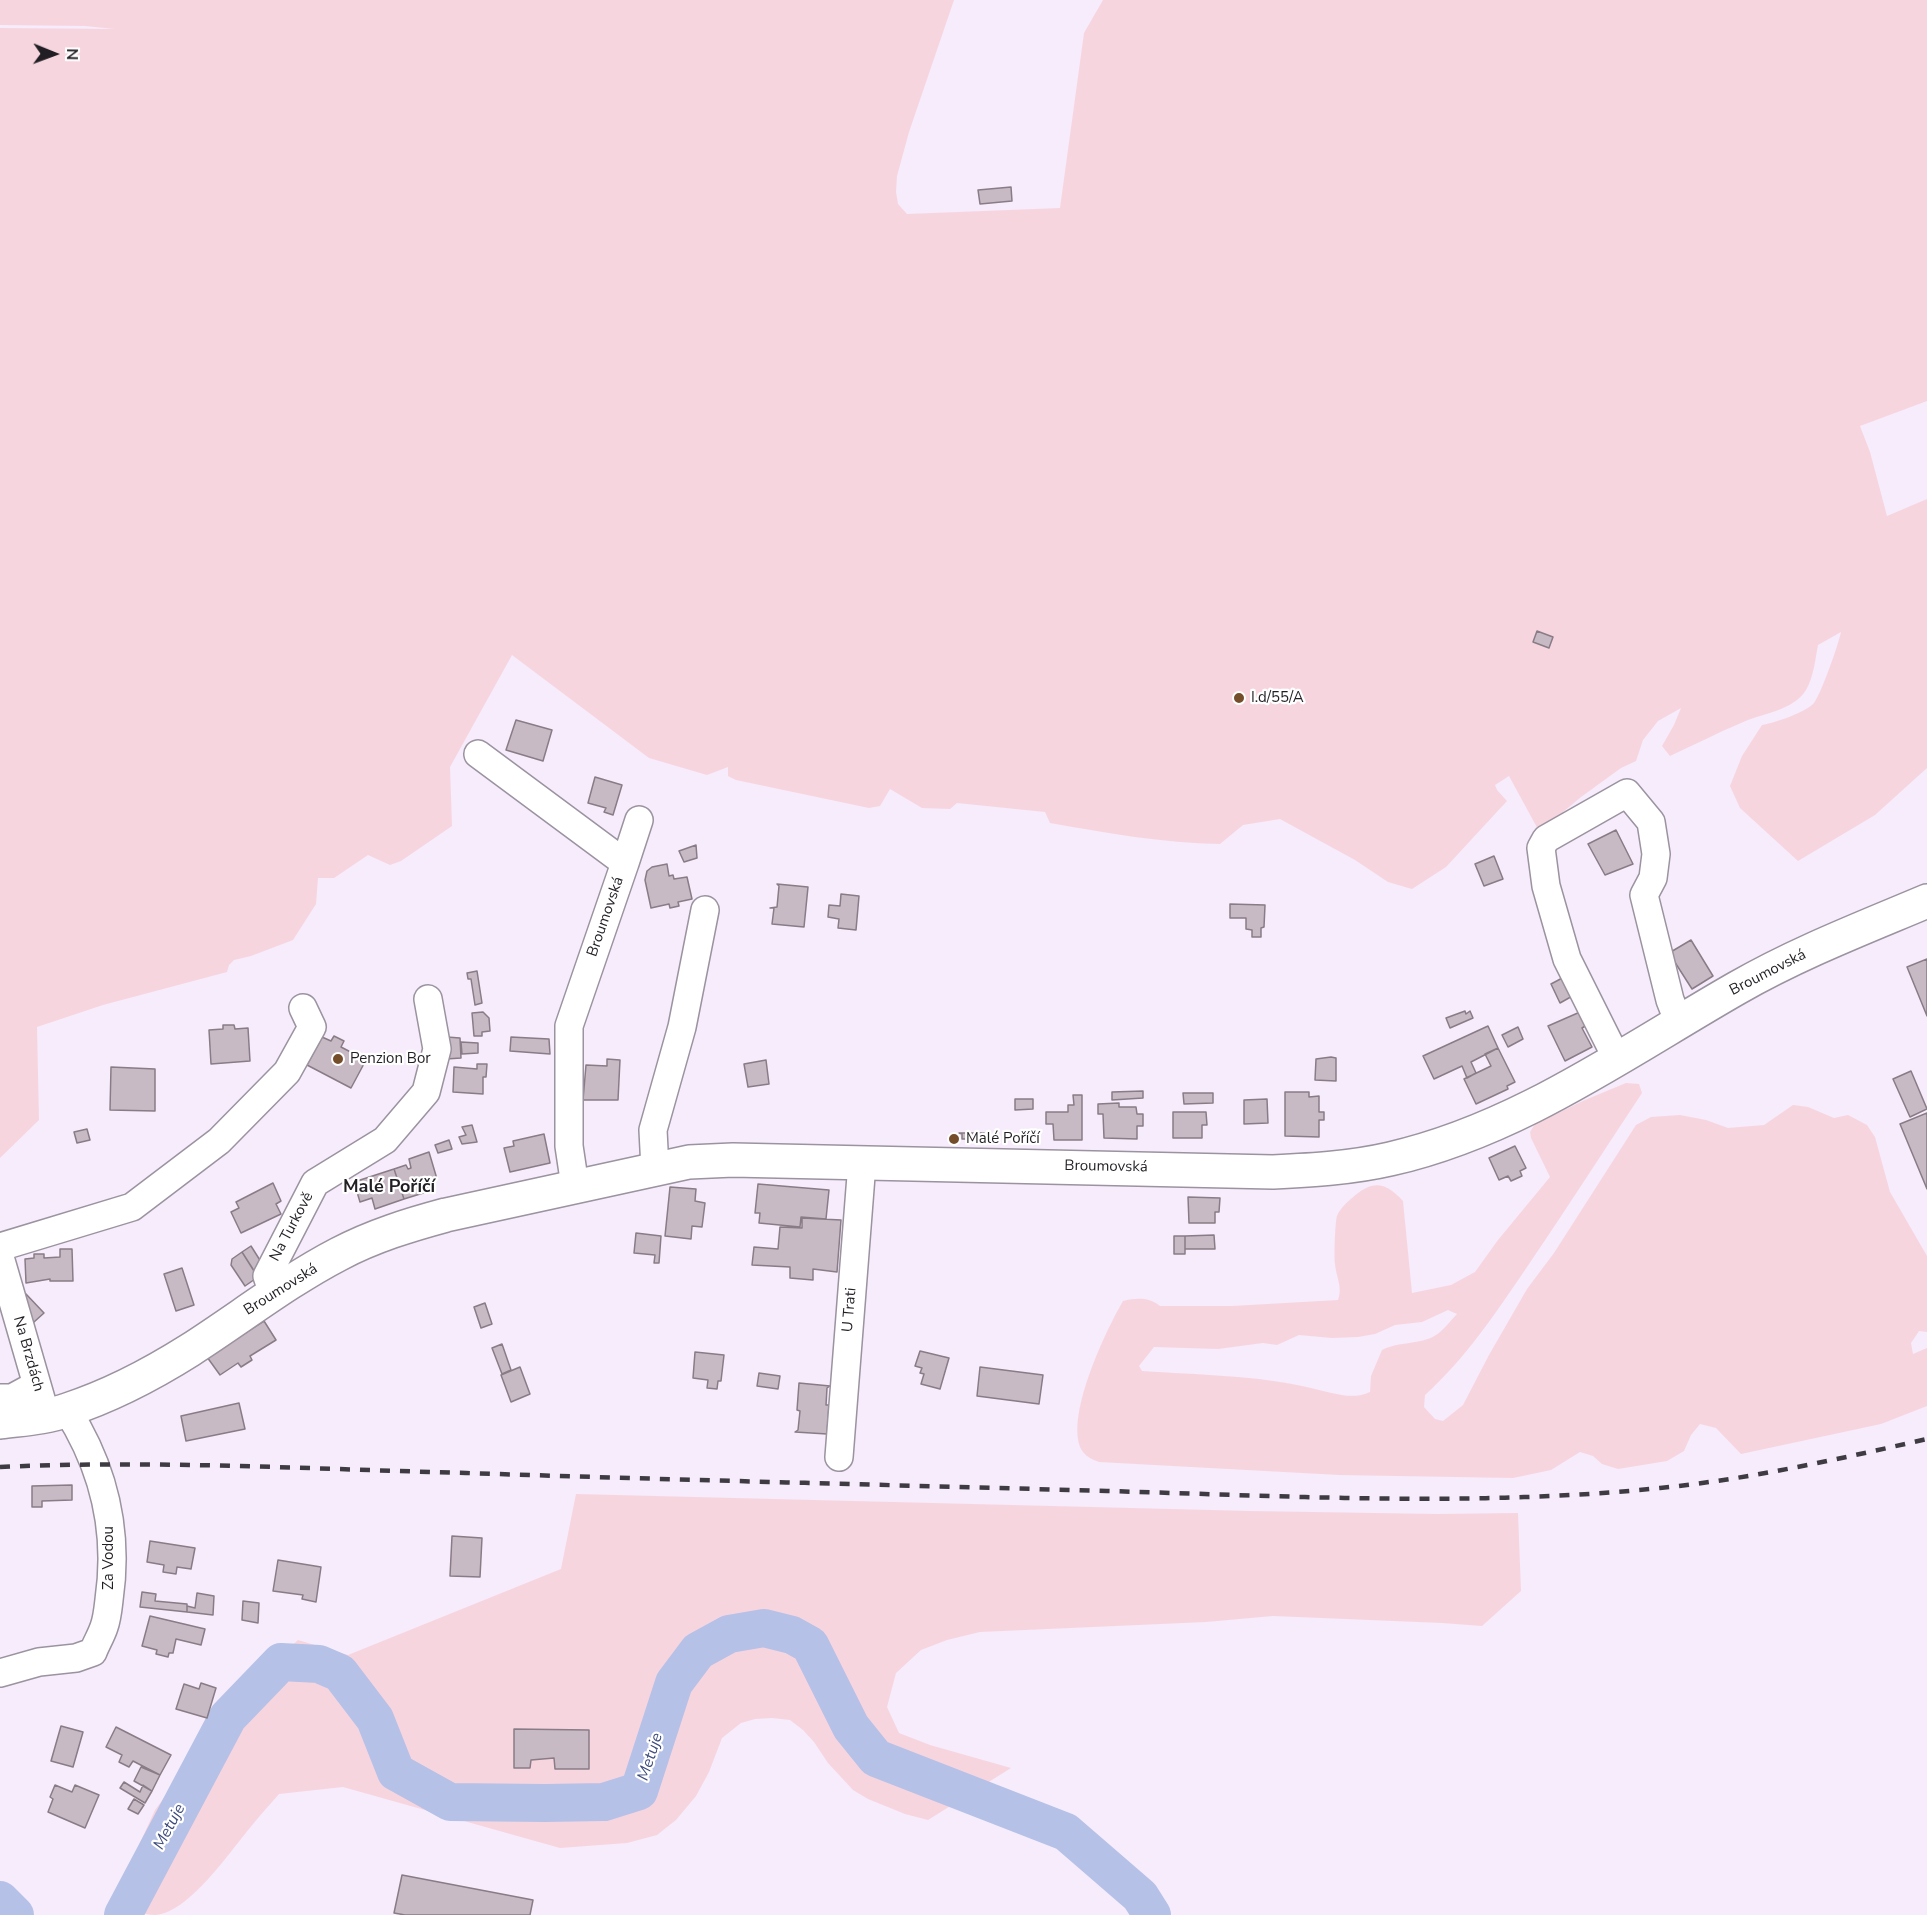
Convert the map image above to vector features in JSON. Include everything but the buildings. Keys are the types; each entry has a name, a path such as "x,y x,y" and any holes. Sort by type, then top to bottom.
{"main road":[{"name":"Broumovská","path":"0,1422 57,1413 133,1382 189,1351 273,1294 337,1255 384,1234 424,1221 689,1162 733,1160 1273,1172 1321,1170 1389,1160 1454,1140 1572,1086 1780,965 1927,901"}],"street":[{"name":"Broumovská","path":"478,754 625,863 569,1026 569,1146 575,1186"},
{"path":"1617,1060 1566,959 1546,886 1541,848 1546,839 1627,793 1651,822 1656,854 1653,878 1644,895 1670,1000 1679,1023"},
{"path":"625,863 639,820"},
{"path":"655,1169 653,1130 682,1027 705,910"},
{"name":"Na Turkově","path":"273,1294 267,1276 315,1182 385,1140 426,1092 437,1049 428,999"},
{"path":"0,1247 132,1207 219,1141 287,1072 312,1027 303,1008"},
{"name":"U Trati","path":"839,1456 862,1163"},
{"name":"Na Brzdách","path":"0,1257 36,1384 57,1413"},
{"path":"0,1398 12,1398 36,1384"},
{"name":"Za Vodou","path":"0,1673 39,1662 76,1658 93,1652 105,1626 112,1578 111,1537 106,1499 83,1435 57,1413"}],"shaded area":[{"path":"0,0 954,0 909,132 897,176 898,204 907,214 1060,208 1084,33 1103,0 1927,0 1927,401 1860,426 1870,452 1887,516 1927,499 1927,768 1875,815 1798,861 1740,808 1730,786 1742,756 1762,725 1790,717 1814,703 1821,690 1841,632 1818,645 1809,685 1793,703 1732,727 1670,756 1662,746 1681,708 1658,721 1643,740 1636,761 1621,768 1581,797 1563,812 1557,824 1540,833 1509,776 1495,785 1507,801 1446,867 1412,889 1388,882 1355,860 1280,819 1243,825 1220,844 1177,842 1050,823 1045,812 957,803 950,809 922,808 890,789 880,806 869,808 736,780 728,776 728,767 707,775 649,758 512,655 450,767 452,826 401,861 390,865 368,855 334,878 318,878 316,904 293,940 234,960 227,972 103,1005 37,1027 39,1120 0,1158 0,28 114,29 85,26 0,25"},
{"path":"1626,1083 1639,1084 1642,1093 1491,1319 1440,1381 1425,1395 1424,1407 1435,1419 1443,1421 1463,1405 1527,1289 1554,1253 1636,1125 1651,1117 1680,1115 1706,1120 1728,1128 1764,1125 1793,1105 1808,1107 1834,1118 1848,1115 1867,1125 1875,1137 1890,1192 1927,1256 1927,1332 1919,1331 1911,1343 1913,1354 1927,1348 1927,1406 1881,1424 1741,1454 1716,1428 1700,1424 1691,1435 1684,1451 1667,1461 1618,1469 1602,1464 1593,1456 1580,1452 1551,1470 1513,1478 1339,1475 1099,1462 1083,1452 1078,1438 1078,1420 1082,1399 1097,1354 1123,1301 1142,1299 1160,1306 1232,1306 1338,1300 1340,1286 1335,1254 1337,1216 1339,1211 1359,1192 1378,1185 1390,1190 1403,1201 1412,1293 1451,1285 1475,1272 1550,1177 1531,1138 1530,1132 1535,1124","holes":["1448,1310 1457,1314 1442,1331 1430,1338 1382,1350 1371,1376 1370,1392 1363,1395 1341,1395 1249,1378 1142,1371 1139,1366 1154,1347 1218,1349 1263,1343 1277,1345 1299,1335 1332,1338 1358,1337 1375,1334 1395,1325 1422,1322"]},
{"path":"576,1494 1250,1511 1518,1513 1521,1591 1482,1626 1273,1616 1206,1622 980,1632 947,1640 921,1650 896,1673 887,1707 899,1733 930,1745 1011,1768 928,1820 905,1814 868,1799 853,1790 828,1763 814,1742 790,1720 755,1719 741,1723 722,1738 709,1772 696,1796 676,1820 657,1835 627,1843 560,1848 343,1787 279,1794 207,1880 182,1904 169,1911 150,1915 113,1902 155,1810 245,1688 298,1640 348,1655 561,1569"}],"waterway":[{"name":"Metuje","path":"123,1915 228,1717 281,1662 319,1664 340,1673 375,1719 396,1772 450,1802 604,1802 639,1791 674,1683 698,1651 729,1634 764,1628 792,1635 810,1645 851,1727 876,1758 1066,1832 1140,1896 1152,1915"},
{"name":"Metuje","path":"0,1900 15,1915"}],"railway":[{"path":"0,1467 116,1464 233,1466 1453,1499 1591,1494 1694,1484 1794,1468 1927,1439"}],"place":[{"name":"I.d/55/A","path":"1239,698"},
{"name":"Penzion Bor","path":"338,1059"},
{"name":"Malé Poříčí","path":"954,1139"}],"district":[{"name":"Malé Poříčí","path":"389,1188"}]}
